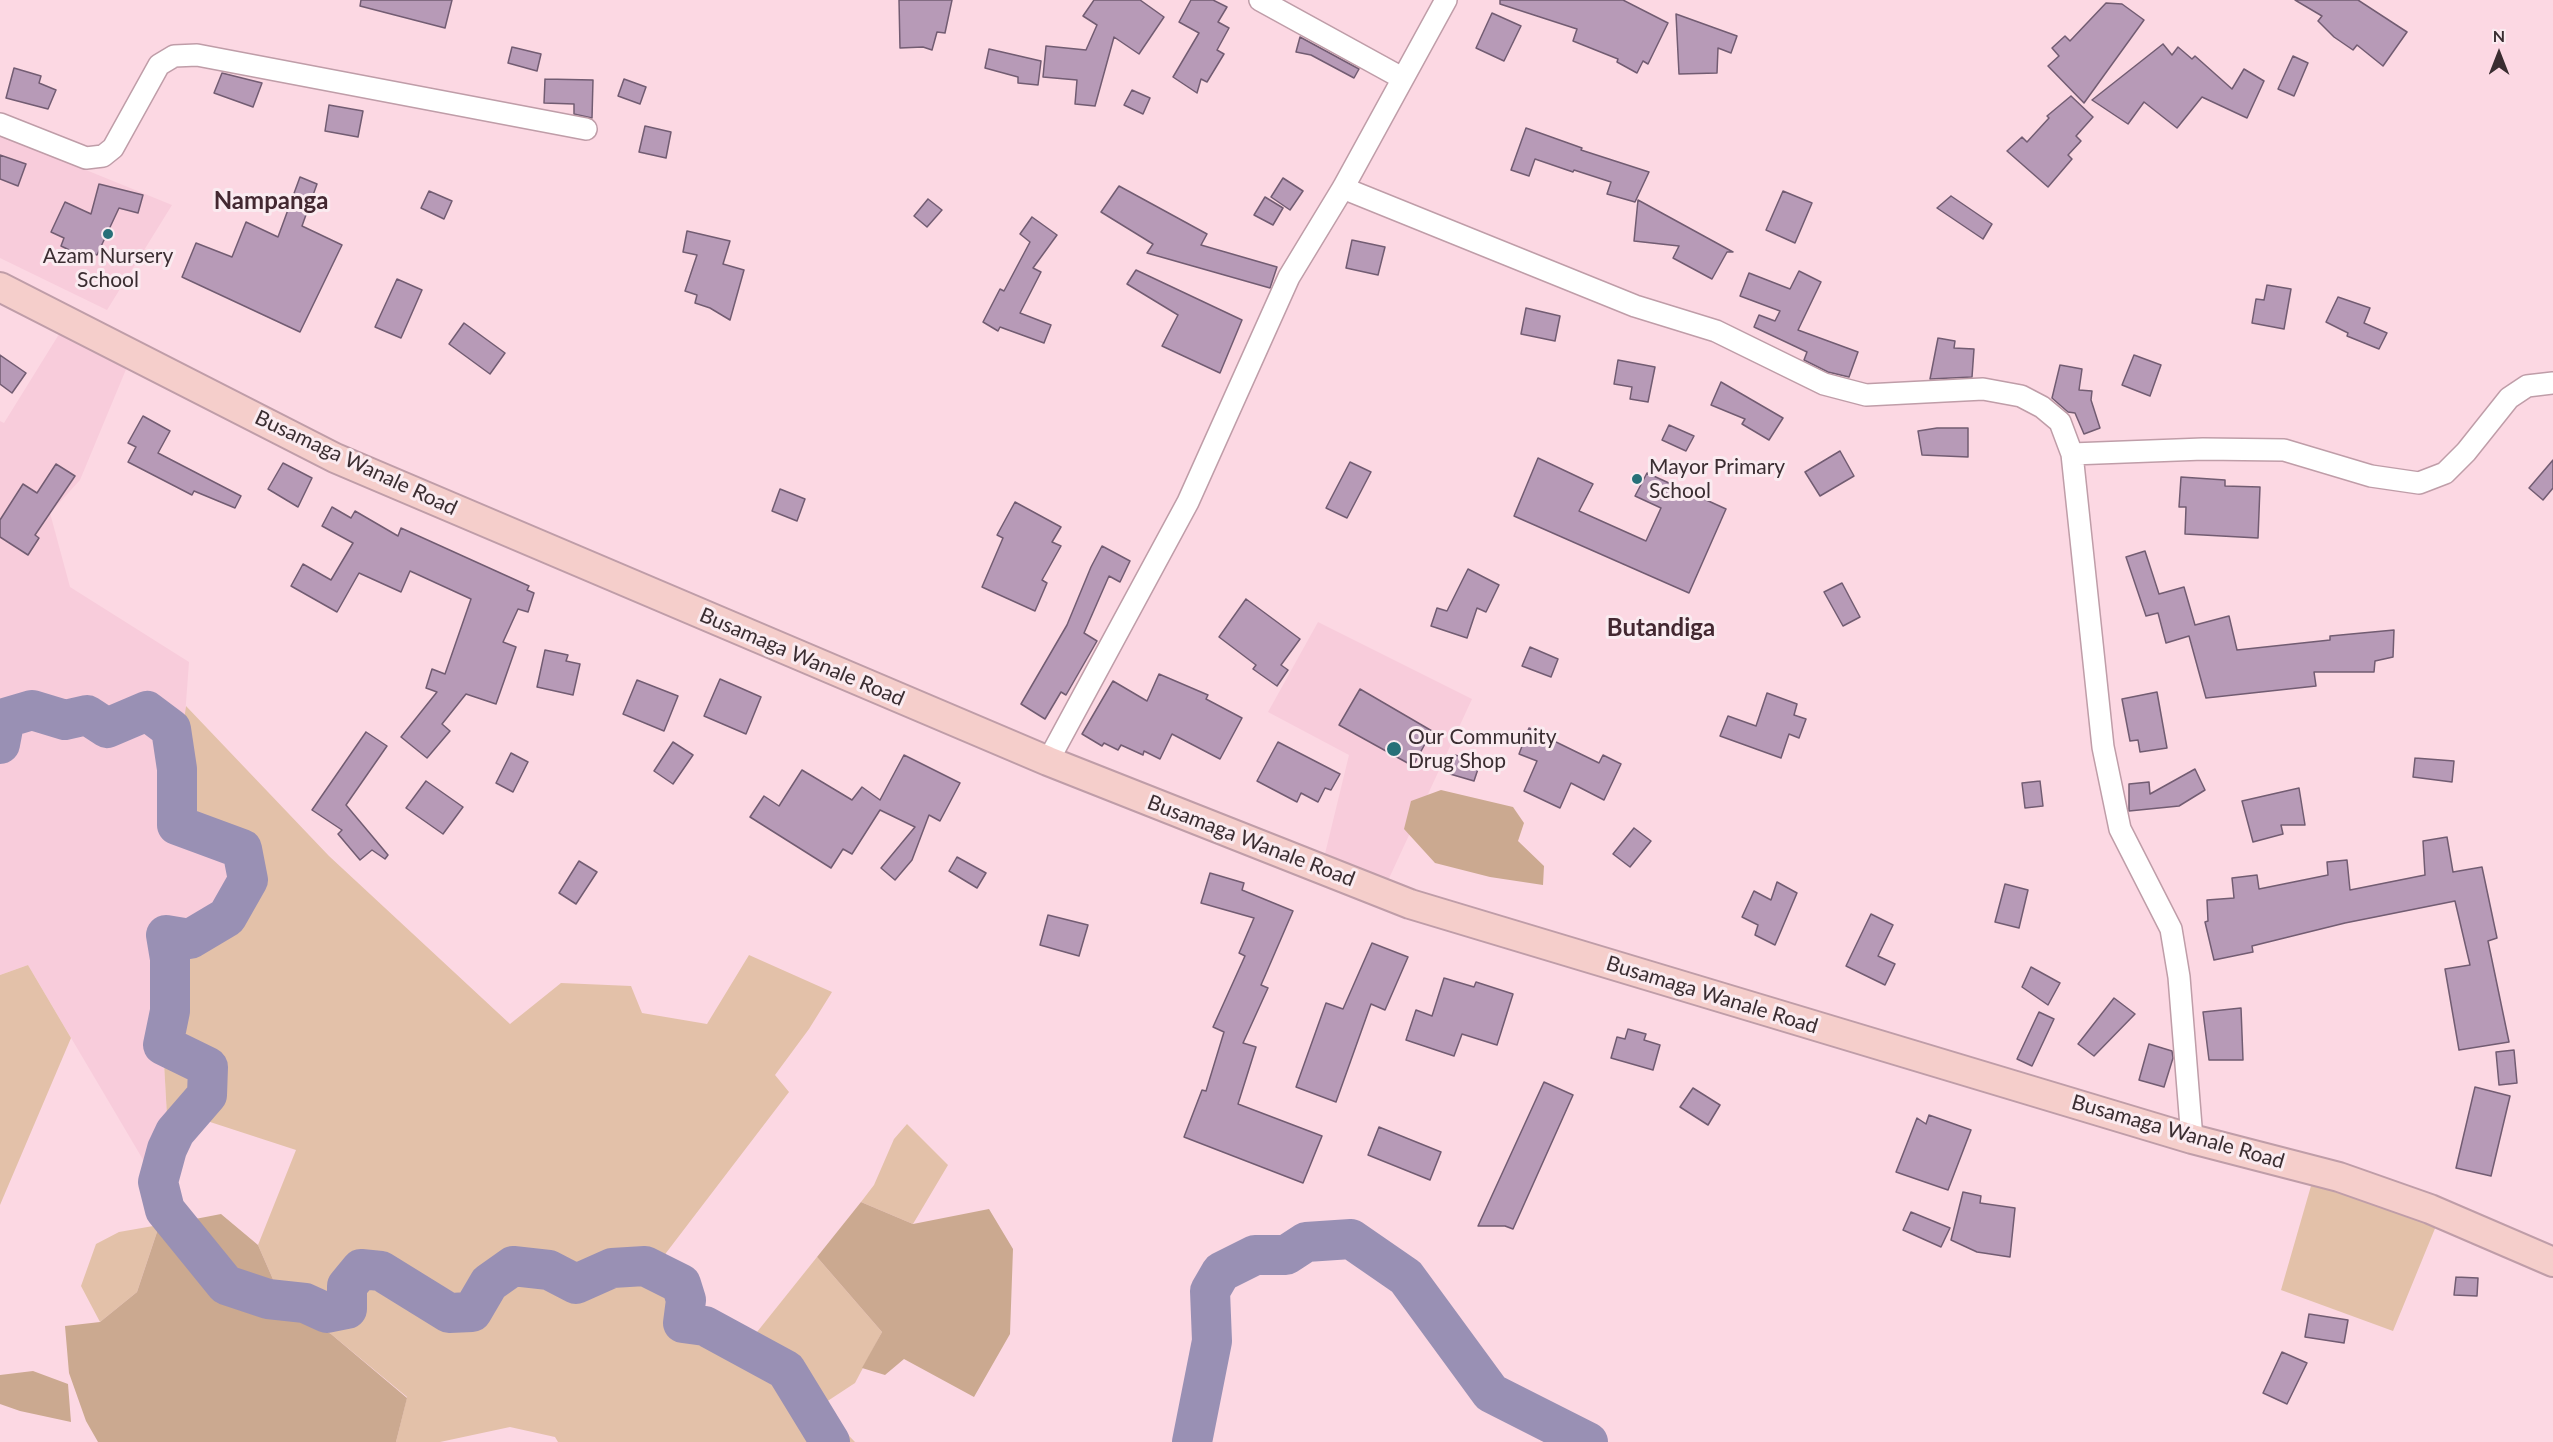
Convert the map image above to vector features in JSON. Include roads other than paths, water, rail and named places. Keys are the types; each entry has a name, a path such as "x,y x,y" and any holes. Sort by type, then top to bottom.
{"street":[{"path":"1260,0 1402,78"},
{"path":"1048,761 1188,502 1289,277 1343,188 1446,0"},
{"path":"0,124 86,158 103,156 113,148 159,65 174,56 197,55 586,129"},
{"path":"1343,188 1635,306 1716,331 1824,384 1866,395 1983,389 2021,396 2042,407 2060,422 2072,454 2103,747 2120,829 2171,929 2179,977 2192,1139"},
{"name":"Busamaga Wanale Road","path":"0,287 335,458 1048,761 1410,904 2192,1139 2339,1177 2430,1209 2553,1262"},
{"path":"2072,454 2203,448 2284,450 2372,476 2419,483 2445,473 2466,452 2509,398 2527,386 2553,383"}],"waterway":[{"path":"0,744 5,718 32,710 65,720 87,715 107,728 147,711 171,729 177,769 177,825 242,849 248,880 227,917 190,939 166,935 170,959 170,1011 163,1045 208,1067 207,1095 175,1132 167,1149 158,1182 165,1210 226,1285 268,1299 305,1303 327,1313 347,1309 347,1286 361,1269 381,1271 449,1313 472,1312 489,1283 513,1266 549,1270 576,1284 612,1268 645,1266 681,1284 686,1300 683,1323 705,1326 786,1370 830,1442"},
{"path":"1192,1442 1212,1341 1210,1291 1221,1272 1255,1255 1286,1255 1306,1242 1351,1239 1406,1277 1491,1393 1588,1442"}],"place":[{"name":"Azam Nursery School","path":"108,234"},
{"name":"Mayor Primary School","path":"1637,479"},
{"name":"Our Community Drug Shop","path":"1394,749"}],"district":[{"name":"Nampanga","path":"271,201"},
{"name":"Butandiga","path":"1661,628"}]}
